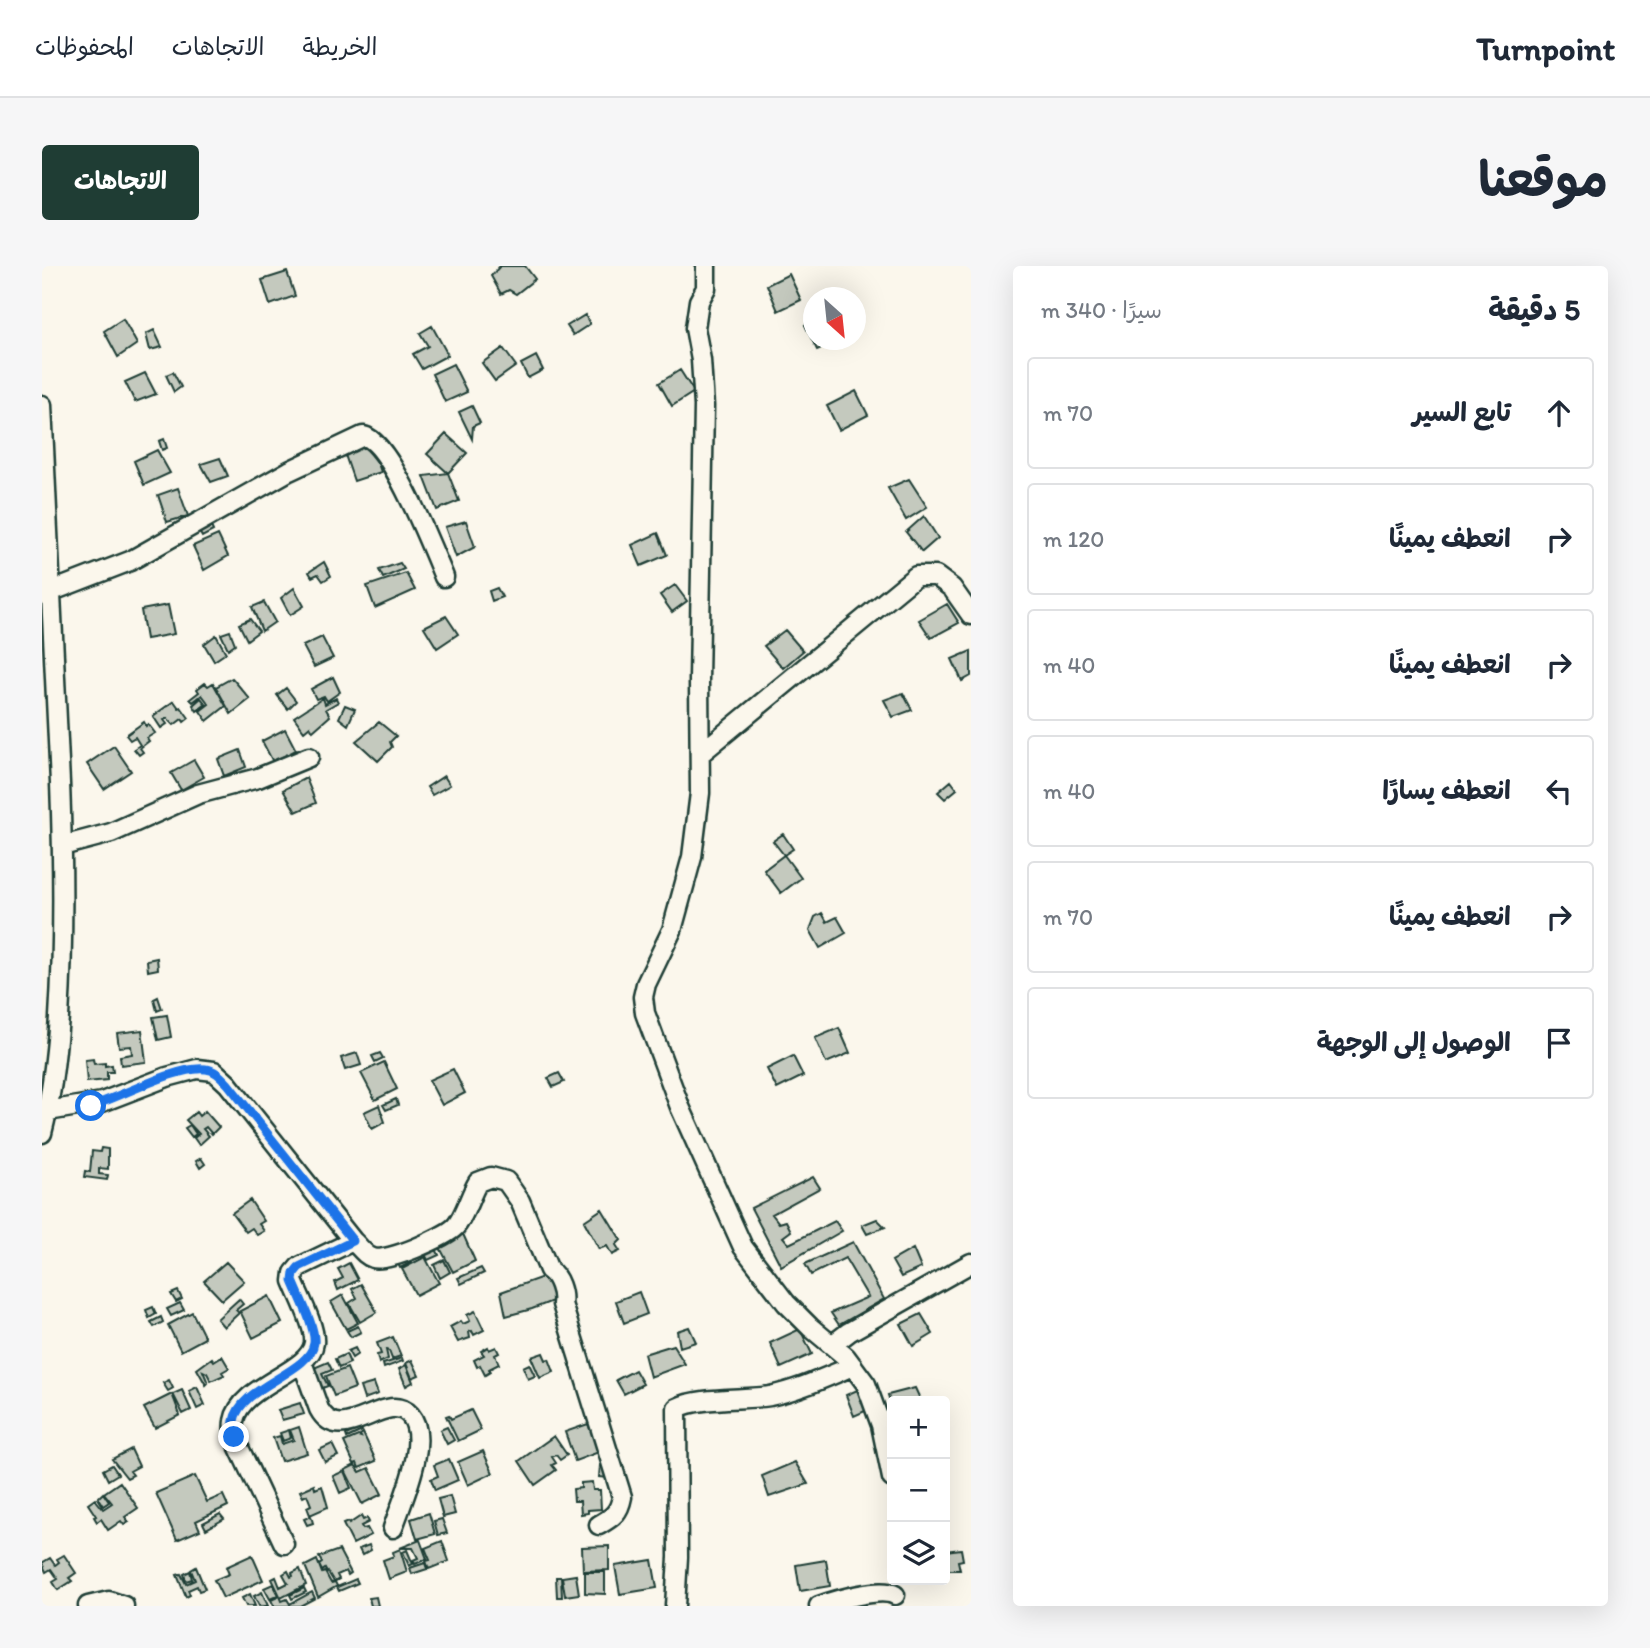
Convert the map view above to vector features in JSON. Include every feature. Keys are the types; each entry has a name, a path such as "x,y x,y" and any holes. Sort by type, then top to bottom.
{"street":[{"path":"706,266 706,288 699,301 695,328 701,360 704,406 700,793 692,858 672,930 646,984 643,997 645,1013 680,1107 743,1247 786,1303 853,1366 872,1395 887,1459"},
{"path":"42,405 47,594 62,846 62,963 56,1049 48,1111 42,1133"},
{"path":"47,594 130,561 289,471 363,436 375,442 395,471 444,577"},
{"path":"700,754 916,576 936,576 951,588 971,615"},
{"path":"62,846 111,833 198,794 258,778 309,757"},
{"path":"48,1111 102,1102 185,1071 214,1071 228,1084 353,1241 372,1258 392,1257 433,1240 457,1225 478,1182 498,1178 506,1181 513,1188 563,1297 562,1304 622,1497 615,1516 599,1525"},
{"path":"284,1544 234,1437 234,1420 251,1396 302,1362 315,1341 293,1281 294,1273 299,1267 353,1241"},
{"path":"832,1345 849,1332 971,1263"},
{"path":"302,1362 319,1409 322,1415 331,1421 344,1424 394,1407 405,1410 413,1418 418,1438 413,1469 393,1528"},
{"path":"675,1606 678,1557 677,1408 695,1403 790,1391 853,1366"},
{"path":"819,1606 881,1592 897,1593"},
{"path":"88,1606 109,1601 124,1606"}],"building":[{"path":"500,266 525,266 535,279 516,294 509,290 501,294 491,276"},
{"path":"287,272 295,296 270,305 262,280"},
{"path":"789,274 801,300 778,311 767,285"},
{"path":"585,315 590,324 573,335 567,326"},
{"path":"123,319 137,344 118,357 104,331"},
{"path":"432,326 448,355 422,369 413,354 428,346 420,333"},
{"path":"154,330 162,347 150,350 146,334"},
{"path":"503,348 516,366 495,381 482,363"},
{"path":"536,356 543,370 528,378 521,364"},
{"path":"453,364 467,392 445,402 432,374"},
{"path":"680,370 694,392 672,406 659,383"},
{"path":"173,372 181,387 174,392 166,375"},
{"path":"145,373 156,394 135,402 125,382"},
{"path":"856,391 868,415 839,430 827,406"},
{"path":"472,406 480,423 473,426 472,439 459,412"},
{"path":"446,434 467,453 448,473 427,454"},
{"path":"164,439 167,448 162,450 159,441"},
{"path":"371,443 381,472 354,481 344,452"},
{"path":"157,450 170,473 144,485 134,461"},
{"path":"220,458 228,476 211,482 201,464"},
{"path":"448,473 459,501 437,510 424,476"},
{"path":"909,479 927,507 906,520 888,488"},
{"path":"178,488 188,516 167,522 158,495"},
{"path":"924,516 938,538 922,552 906,532"},
{"path":"466,521 475,547 456,557 445,527"},
{"path":"210,524 213,531 202,537 198,530"},
{"path":"658,533 667,555 641,566 632,545"},
{"path":"218,535 228,556 204,570 193,546"},
{"path":"324,562 331,576 323,581 318,574 312,577 309,572"},
{"path":"400,563 404,569 383,578 379,570"},
{"path":"406,573 415,590 375,608 367,586"},
{"path":"675,585 687,601 672,612 660,595"},
{"path":"294,588 304,606 290,615 281,598"},
{"path":"497,588 502,597 492,601 489,591"},
{"path":"264,602 275,622 262,631 252,607"},
{"path":"947,604 959,623 931,638 919,620"},
{"path":"168,605 174,634 146,639 141,610"},
{"path":"446,616 458,634 437,648 424,627"},
{"path":"250,619 259,631 247,640 239,624"},
{"path":"785,630 803,651 783,668 764,646"},
{"path":"230,631 235,644 228,649 221,634"},
{"path":"216,635 226,653 214,661 204,644"},
{"path":"322,637 333,658 314,667 303,646"},
{"path":"971,651 971,676 962,681 952,659"},
{"path":"333,677 340,692 327,701 324,696 316,699 311,689"},
{"path":"232,678 250,699 231,714 216,687"},
{"path":"205,683 208,686 213,683 226,706 207,721 200,711 209,704 202,695 193,702 190,699"},
{"path":"286,688 296,701 288,709 277,695"},
{"path":"903,693 912,710 893,717 884,700"},
{"path":"201,698 206,704 197,711 193,705"},
{"path":"323,698 325,704 336,698 338,702 326,709 330,716 313,731 310,726 304,731 294,717"},
{"path":"174,701 189,718 174,725 167,718 164,720 167,724 161,728 153,716"},
{"path":"345,705 355,709 348,725 339,718"},
{"path":"144,722 155,733 147,738 149,741 140,748 143,752 139,755 134,749 140,745 135,737 130,740 126,735"},
{"path":"379,722 396,736 390,742 392,747 378,761 356,741"},
{"path":"285,729 296,750 273,762 262,741"},
{"path":"114,746 131,771 104,789 87,764"},
{"path":"240,750 246,767 224,776 218,759"},
{"path":"194,760 204,777 181,790 171,773"},
{"path":"444,776 450,785 432,795 427,787"},
{"path":"306,778 316,803 296,812 283,790"},
{"path":"951,781 957,789 945,799 938,792"},
{"path":"783,834 793,849 784,855 773,841"},
{"path":"784,855 801,878 781,893 764,870"},
{"path":"822,913 827,922 837,917 846,933 820,948 810,930 815,917"},
{"path":"157,958 158,969 148,971 147,960"},
{"path":"158,997 162,1009 157,1011 154,999"},
{"path":"167,1015 171,1037 158,1040 153,1017"},
{"path":"839,1028 850,1053 826,1063 815,1038"},
{"path":"142,1030 146,1062 121,1065 120,1056 132,1054 131,1046 119,1047 117,1033"},
{"path":"357,1053 361,1065 345,1070 341,1058"},
{"path":"380,1053 383,1058 375,1062 372,1056"},
{"path":"793,1056 803,1076 777,1089 767,1069"},
{"path":"93,1059 94,1064 112,1065 113,1072 107,1072 107,1080 87,1082 85,1060"},
{"path":"384,1062 397,1089 375,1100 361,1073"},
{"path":"453,1069 465,1093 442,1105 429,1080"},
{"path":"559,1073 564,1082 553,1087 548,1078"},
{"path":"396,1099 398,1105 386,1110 383,1105"},
{"path":"379,1105 385,1122 372,1129 364,1112"},
{"path":"205,1111 219,1127 212,1134 206,1127 203,1129 209,1136 199,1145 194,1138 199,1134 186,1120 196,1112 199,1116"},
{"path":"190,1125 196,1134 192,1137 185,1128"},
{"path":"101,1148 108,1149 108,1169 99,1168 99,1174 108,1175 107,1180 84,1177 85,1171 90,1172 92,1151 100,1152"},
{"path":"201,1158 205,1164 200,1168 196,1161"},
{"path":"813,1177 820,1188 772,1214 779,1223 786,1221 791,1231 783,1237 789,1244 835,1221 842,1231 781,1266 751,1208"},
{"path":"250,1200 264,1221 259,1224 264,1231 257,1235 252,1228 246,1232 232,1213"},
{"path":"602,1209 621,1240 616,1245 620,1251 612,1255 607,1246 599,1249 584,1221"},
{"path":"877,1219 885,1227 867,1234 862,1225"},
{"path":"463,1234 475,1261 453,1272 439,1246"},
{"path":"432,1241 439,1255 428,1260 421,1247"},
{"path":"853,1242 884,1299 839,1325 831,1313 868,1297 845,1258 811,1275 805,1264"},
{"path":"913,1249 921,1268 901,1277 892,1261"},
{"path":"408,1254 412,1262 400,1268 396,1260"},
{"path":"425,1257 439,1283 416,1295 402,1269"},
{"path":"444,1260 450,1272 440,1278 434,1265"},
{"path":"226,1262 244,1281 222,1300 204,1281"},
{"path":"349,1263 358,1280 338,1290 335,1282 343,1278 338,1269"},
{"path":"481,1268 484,1273 461,1284 458,1278"},
{"path":"554,1273 563,1297 506,1316 501,1292"},
{"path":"361,1284 377,1312 360,1322 349,1303 357,1298 352,1289"},
{"path":"178,1291 182,1299 176,1302 171,1294"},
{"path":"639,1292 647,1314 624,1323 616,1301"},
{"path":"343,1295 358,1323 346,1329 331,1302"},
{"path":"269,1296 282,1323 253,1338 240,1311"},
{"path":"239,1299 243,1304 236,1310 239,1313 224,1327 217,1319"},
{"path":"180,1303 184,1310 171,1316 167,1309"},
{"path":"153,1307 156,1314 149,1318 146,1310"},
{"path":"475,1311 484,1330 474,1335 472,1331 469,1332 470,1338 458,1342 450,1327 461,1321 463,1324 470,1321 467,1315"},
{"path":"192,1312 205,1338 181,1351 168,1325"},
{"path":"921,1314 933,1334 913,1346 901,1324"},
{"path":"161,1317 163,1322 154,1327 151,1322"},
{"path":"358,1326 361,1332 351,1337 347,1331"},
{"path":"689,1327 696,1342 680,1347 677,1331"},
{"path":"800,1329 812,1354 781,1368 770,1343"},
{"path":"393,1337 401,1356 392,1359 386,1350 388,1359 379,1363 377,1355 381,1354 377,1343"},
{"path":"673,1345 685,1364 650,1377 644,1354"},
{"path":"488,1347 489,1350 496,1347 499,1353 495,1355 499,1364 489,1369 490,1372 485,1375 474,1360 484,1355 481,1351"},
{"path":"355,1348 358,1354 352,1358 348,1351"},
{"path":"543,1353 546,1360 549,1359 554,1372 540,1378 531,1357"},
{"path":"346,1354 350,1363 339,1368 335,1359"},
{"path":"222,1356 229,1368 222,1372 224,1375 211,1381 203,1371 208,1383 206,1385 197,1369 212,1358 214,1361"},
{"path":"402,1358 403,1361 384,1368 383,1364"},
{"path":"412,1360 419,1375 412,1378 406,1363"},
{"path":"328,1362 332,1370 322,1374 328,1386 317,1390 309,1370"},
{"path":"529,1364 535,1376 528,1379 523,1367"},
{"path":"406,1365 413,1382 406,1386 399,1369"},
{"path":"347,1368 355,1388 334,1396 326,1376"},
{"path":"635,1370 643,1384 624,1394 616,1380"},
{"path":"169,1380 173,1388 168,1391 163,1383"},
{"path":"374,1383 378,1394 364,1399 360,1387"},
{"path":"197,1387 205,1405 197,1409 189,1391"},
{"path":"864,1387 872,1408 854,1416 846,1395"},
{"path":"915,1388 919,1396 888,1396"},
{"path":"182,1390 191,1410 183,1414 173,1394"},
{"path":"172,1394 180,1415 155,1428 144,1408"},
{"path":"300,1403 304,1414 282,1420 278,1410"},
{"path":"471,1410 481,1430 458,1441 446,1416 449,1415 451,1419"},
{"path":"588,1424 599,1452 575,1461 565,1432"},
{"path":"299,1427 307,1453 281,1461 273,1438 280,1436 282,1444 294,1440 290,1430"},
{"path":"447,1427 454,1440 447,1444 440,1430"},
{"path":"360,1428 362,1431 347,1438 346,1435"},
{"path":"289,1430 291,1438 283,1441 280,1433"},
{"path":"363,1433 376,1461 359,1468 357,1463 354,1464 344,1442 361,1437"},
{"path":"554,1436 567,1455 560,1460 556,1455 552,1457 556,1463 552,1465 556,1470 535,1485 519,1461"},
{"path":"332,1444 338,1456 325,1462 319,1450"},
{"path":"131,1449 139,1466 130,1471 133,1475 127,1478 112,1459"},
{"path":"483,1451 493,1473 468,1485 458,1462"},
{"path":"449,1459 458,1480 435,1490 431,1479 438,1476 434,1465"},
{"path":"795,1462 808,1484 769,1497 762,1476"},
{"path":"112,1465 118,1474 108,1480 103,1470"},
{"path":"355,1465 360,1472 369,1468 382,1494 362,1504 345,1470"},
{"path":"600,1465 609,1466 608,1478 599,1477"},
{"path":"344,1471 351,1488 340,1493 333,1476"},
{"path":"195,1476 207,1502 223,1495 228,1506 196,1521 200,1530 177,1540 156,1493"},
{"path":"120,1482 138,1508 125,1517 129,1522 124,1525 121,1521 108,1530 101,1519 97,1522 88,1504 95,1499 103,1509 112,1503 104,1493"},
{"path":"592,1482 593,1490 600,1490 601,1509 588,1510 588,1513 581,1514 580,1501 574,1501 573,1489 581,1488 581,1483"},
{"path":"314,1485 315,1489 322,1486 328,1507 310,1515 307,1507 311,1505 307,1495 303,1497 300,1491"},
{"path":"103,1493 109,1502 103,1506 98,1498"},
{"path":"450,1496 455,1514 443,1517 438,1499"},
{"path":"429,1513 435,1534 417,1539 411,1519"},
{"path":"220,1514 224,1519 206,1529 203,1523"},
{"path":"311,1516 313,1523 307,1525 304,1519"},
{"path":"361,1516 369,1522 361,1526 363,1529 367,1528 371,1535 353,1544 343,1524 349,1524"},
{"path":"442,1519 447,1533 438,1535 434,1521"},
{"path":"420,1540 427,1559 415,1564 413,1560 418,1558 413,1548 400,1548"},
{"path":"442,1541 449,1561 429,1569 426,1561 430,1560 425,1548"},
{"path":"369,1545 371,1550 362,1555 359,1549"},
{"path":"609,1546 609,1570 583,1571 582,1547"},
{"path":"400,1549 407,1572 389,1579 383,1560 394,1556 393,1552"},
{"path":"961,1549 963,1560 958,1561 960,1570 950,1570 950,1550"},
{"path":"339,1550 351,1573 348,1575 346,1571 337,1575 339,1579 334,1582 325,1569 322,1571 319,1557"},
{"path":"407,1550 413,1564 409,1566 403,1552"},
{"path":"64,1555 76,1573 69,1578 72,1581 58,1590 53,1582 58,1579 51,1569 46,1572 42,1563 50,1558 55,1565 59,1562 57,1559"},
{"path":"252,1555 263,1580 223,1598 214,1580 229,1574 226,1567"},
{"path":"317,1560 322,1573 325,1572 331,1583 335,1582 337,1586 318,1597 305,1566"},
{"path":"652,1560 657,1588 620,1594 615,1566"},
{"path":"826,1560 830,1586 800,1591 796,1565"},
{"path":"425,1563 427,1569 412,1574 410,1568"},
{"path":"196,1567 205,1589 199,1591 197,1586 188,1590 190,1595 186,1597 177,1575 181,1574 186,1584 195,1580 191,1570"},
{"path":"300,1569 306,1585 281,1598 272,1579 276,1577 280,1587 288,1583 283,1574 288,1571 291,1577 292,1573"},
{"path":"190,1571 192,1579 186,1581 184,1574"},
{"path":"585,1572 605,1572 605,1594 585,1593"},
{"path":"576,1575 579,1594 565,1596 562,1577"},
{"path":"556,1577 561,1577 562,1597 557,1597"},
{"path":"356,1579 358,1583 339,1591 337,1587"},
{"path":"273,1584 279,1595 270,1599 264,1588"},
{"path":"304,1588 306,1592 292,1599 290,1595"},
{"path":"262,1592 268,1606 259,1606 254,1596"},
{"path":"312,1592 315,1598 300,1606 274,1606 271,1600 280,1596 282,1601 287,1599 290,1604"},
{"path":"250,1594 255,1606 246,1606 242,1598"},
{"path":"376,1597 378,1606 371,1606 369,1598"}],"route":[{"path":"91,1106 185,1071 214,1071 228,1084 353,1241 299,1267 294,1273 293,1281 314,1335 313,1347 302,1362 244,1403 234,1420 234,1437"}]}
